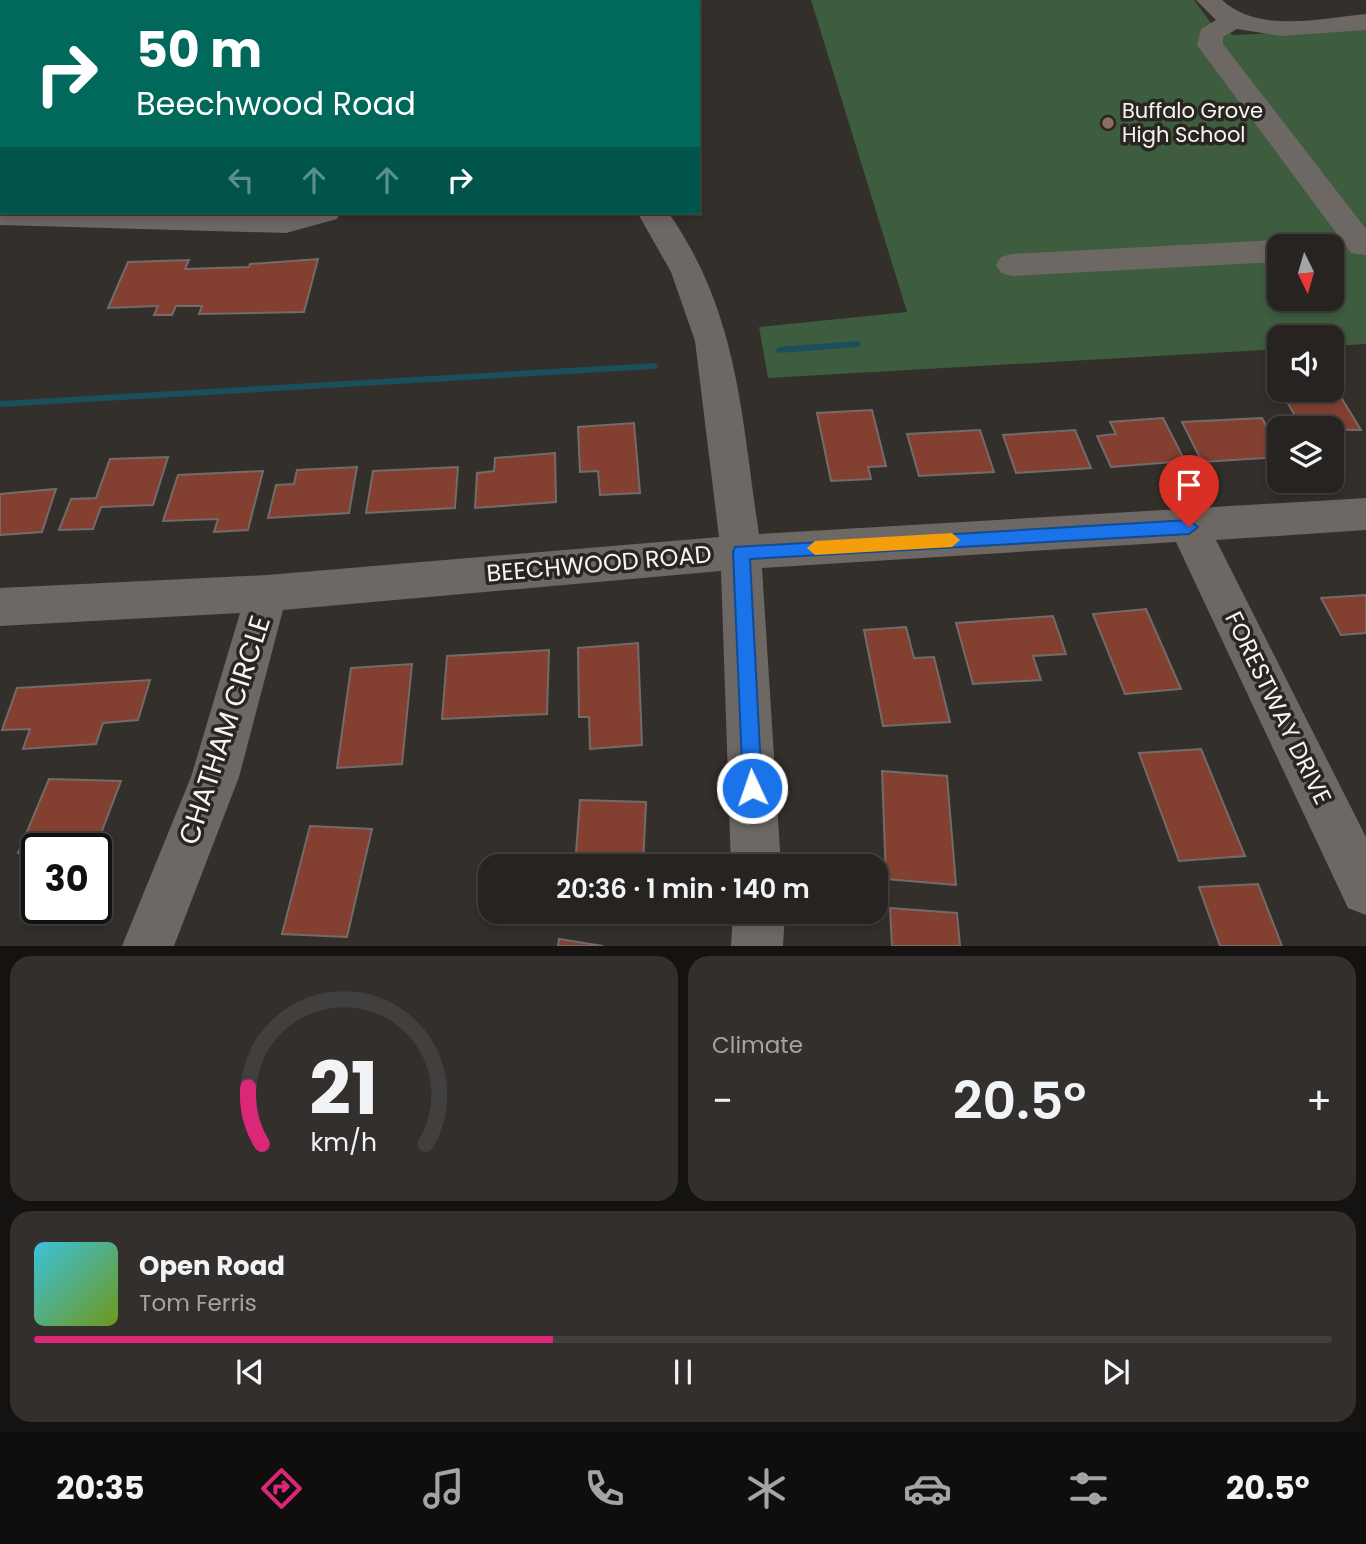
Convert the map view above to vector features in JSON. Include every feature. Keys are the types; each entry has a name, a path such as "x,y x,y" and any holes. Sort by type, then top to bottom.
{"street":[{"path":"1208,0 1220,15 1232,21 1272,27 1366,23"},
{"path":"1232,21 1210,34 1210,45 1362,246 1344,247"},
{"path":"0,215 286,223 319,214"},
{"path":"653,214 671,238 694,285 718,360 718,386 741,552 756,854"},
{"path":"1012,265 1267,252"},
{"name":"BEECHWOOD ROAD","path":"0,607 267,593 741,552 1189,527 1366,514"},
{"name":"FORESTWAY DRIVE","path":"1189,527 1366,890"},
{"name":"CHATHAM CIRCLE","path":"148,946 215,777 267,593"},
{"path":"757,946 758,924"}],"green space":[{"name":"Buffalo Grove High School","path":"811,0 1194,0 1211,23 1233,35 1366,29 1366,344 1344,345 1344,325 1267,325 1267,350 768,378 759,327 907,312"}],"building":[{"path":"318,259 304,312 199,314 202,306 176,306 172,315 154,315 158,306 108,308 128,262 189,260 185,269 249,267 250,264"},
{"path":"1287,402 1344,402 1361,430 1344,430 1344,416 1295,416"},
{"path":"872,410 886,466 868,467 871,479 831,481 817,413"},
{"path":"1163,418 1185,461 1111,467 1097,436 1116,434 1110,422"},
{"path":"1262,418 1267,427 1267,458 1202,462 1182,422"},
{"path":"634,423 640,493 600,495 598,471 580,472 578,427"},
{"path":"980,430 994,472 919,476 907,434"},
{"path":"1075,430 1091,468 1016,473 1003,435"},
{"path":"555,453 556,502 475,508 477,473 494,471 495,458"},
{"path":"168,457 153,505 101,507 93,529 59,530 71,499 96,498 110,459"},
{"path":"357,467 349,513 268,518 276,485 294,484 297,470"},
{"path":"458,467 455,508 366,513 373,471"},
{"path":"263,471 248,530 214,532 218,519 163,521 178,475"},
{"path":"56,489 42,532 0,535 0,494"},
{"path":"1366,595 1366,633 1341,635 1321,598"},
{"path":"1146,609 1181,689 1125,694 1093,614"},
{"path":"1053,616 1066,654 1033,656 1041,680 973,684 956,623"},
{"path":"906,627 914,658 934,657 950,722 883,726 864,630"},
{"path":"638,643 642,745 590,749 589,717 579,717 578,648"},
{"path":"549,650 547,714 442,719 447,656"},
{"path":"412,664 402,764 337,768 351,668"},
{"path":"150,680 138,720 103,723 96,744 23,749 30,729 2,730 17,688"},
{"path":"1201,749 1245,856 1179,861 1139,753"},
{"path":"882,771 947,776 956,885 888,879 888,854 885,854"},
{"path":"49,779 121,781 101,833 26,833"},
{"path":"580,800 646,802 644,854 576,854"},
{"path":"310,826 372,829 347,937 282,934"},
{"path":"1258,884 1282,946 1220,946 1199,887"},
{"path":"890,908 957,913 960,946 892,946"},
{"path":"559,939 603,946 558,946"}],"waterway":[{"path":"779,350 858,344"},
{"path":"0,404 655,366"}],"slow traffic":[{"path":"815,548 952,540"}],"place":[{"name":"Buffalo Grove High School","path":"1108,123"}],"route":[{"path":"752,788 741,552 1189,527"}]}
